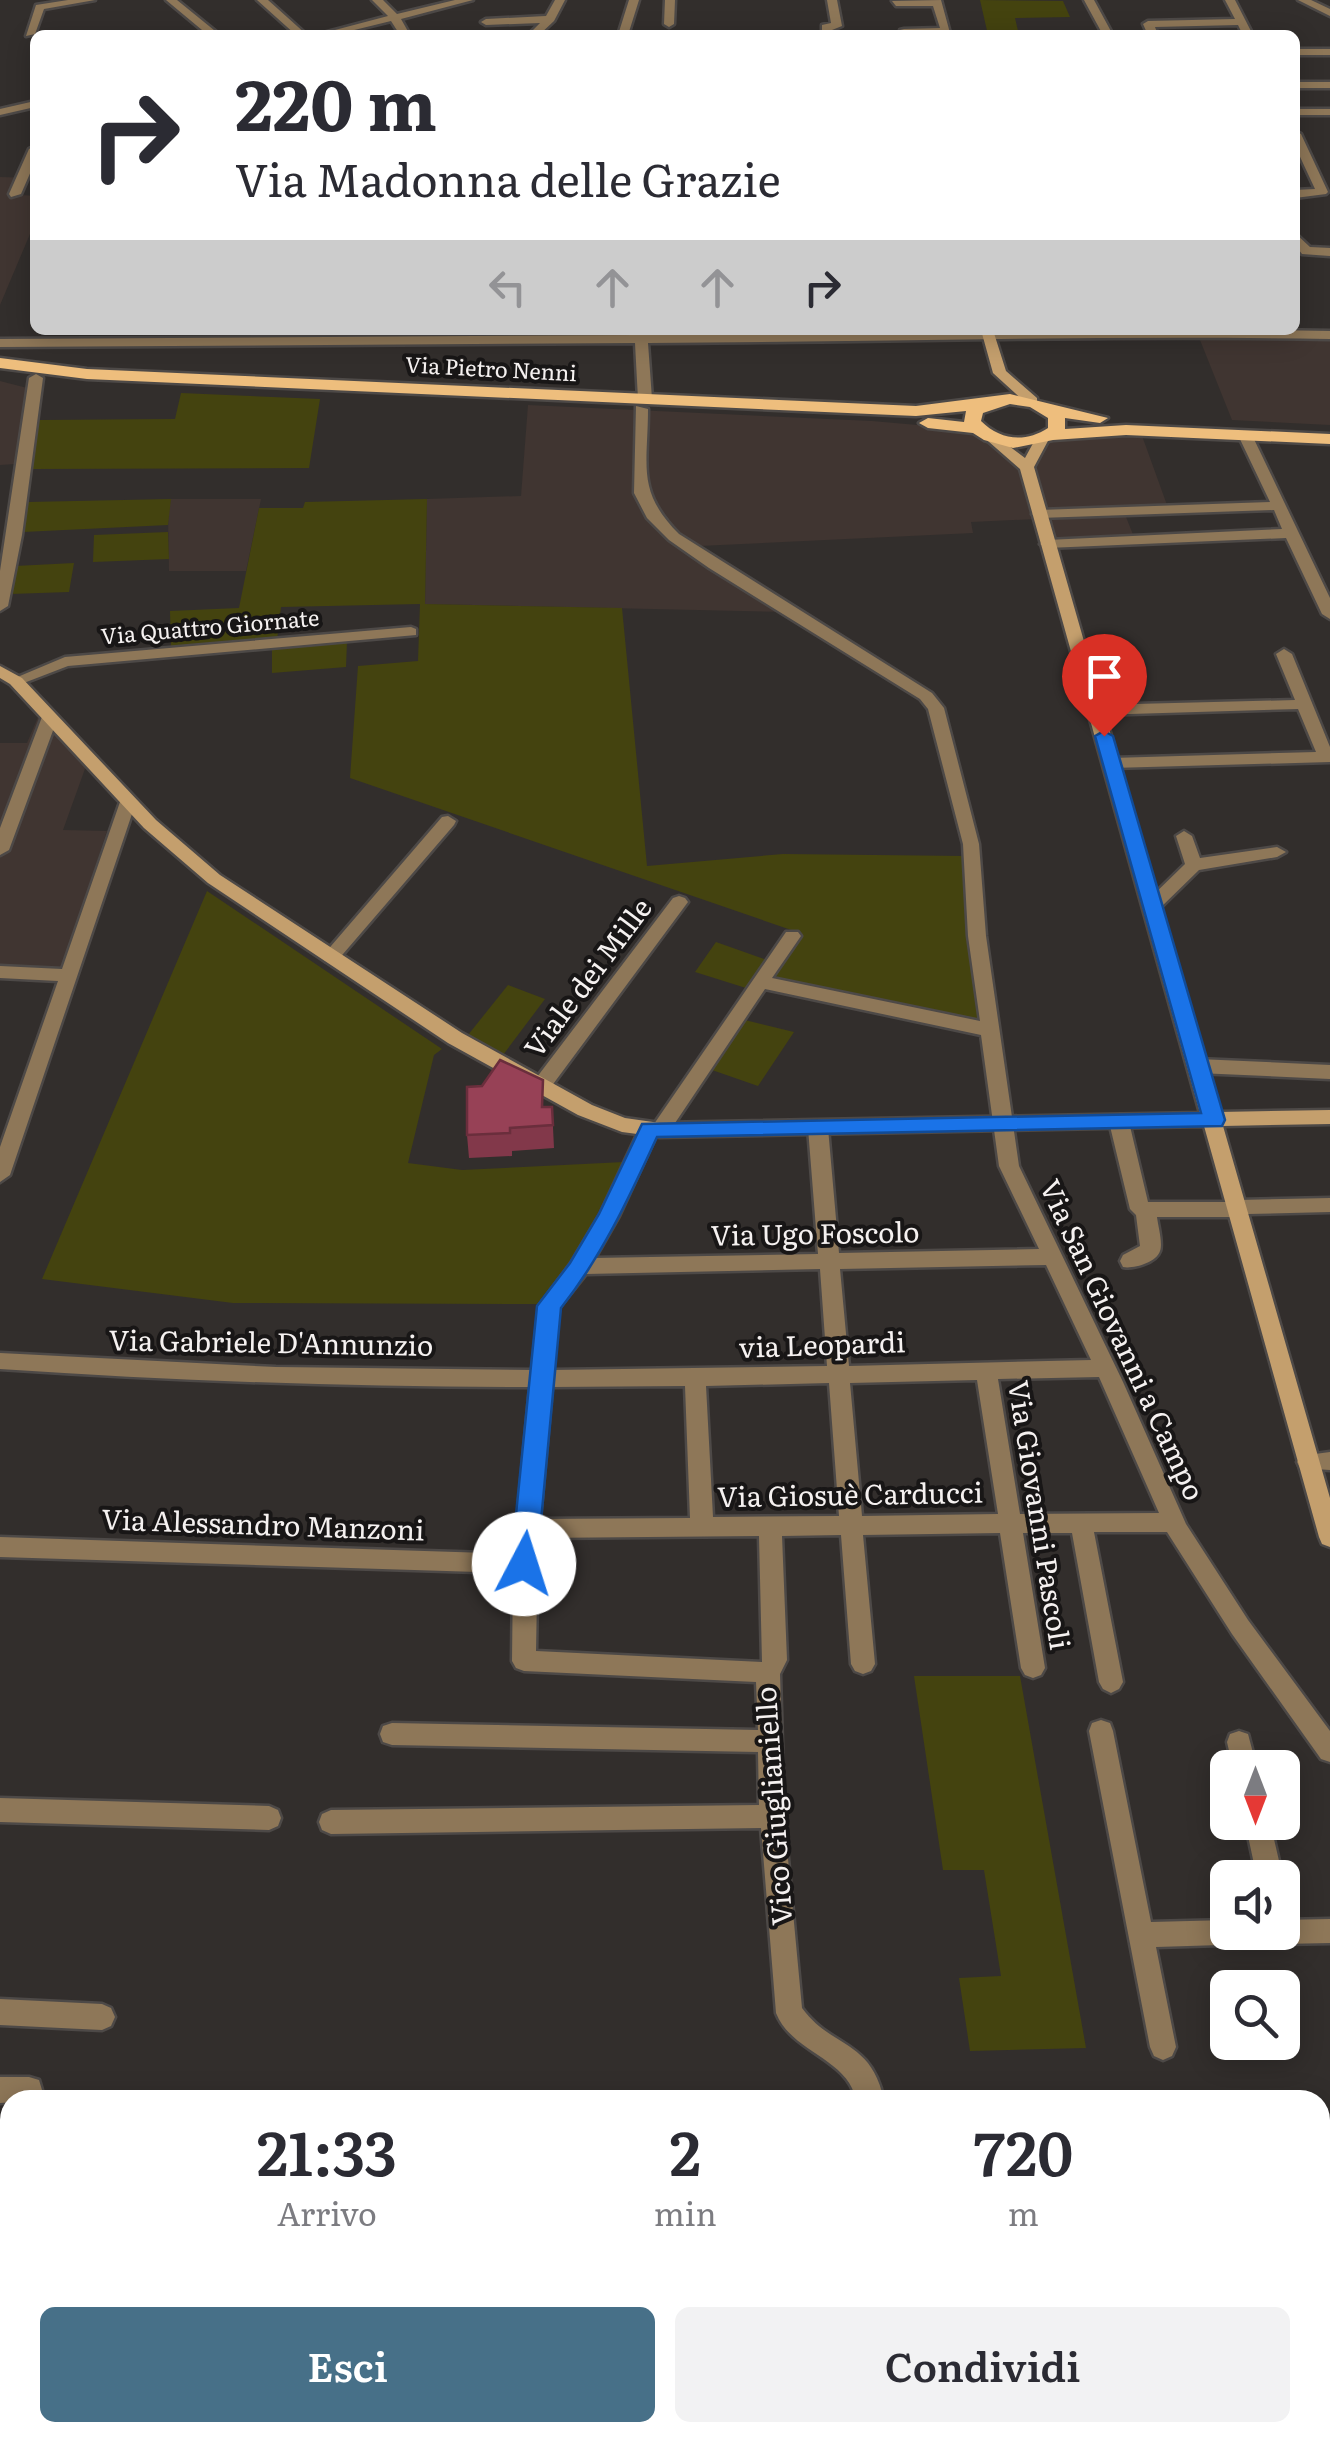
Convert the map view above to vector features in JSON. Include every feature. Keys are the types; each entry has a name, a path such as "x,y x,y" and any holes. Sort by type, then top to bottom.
{"main road":[{"name":"Via Pietro Nenni","path":"0,363 87,374 643,404 976,428"},
{"name":"Via Pietro Nenni","path":"0,373 36,378 643,404 916,412 1032,402"},
{"path":"1032,402 1052,412 1119,420 1330,427"},
{"path":"985,404 972,416 976,428 993,438 1018,442 1126,430 1330,439"},
{"path":"1046,437 1058,424 1052,412"}],"street":[{"path":"31,30 39,8 90,0"},
{"path":"170,0 209,30"},
{"path":"262,0 296,30"},
{"path":"377,0 401,30"},
{"path":"342,30 438,3 468,0"},
{"path":"538,30 550,19 560,0"},
{"path":"624,30 634,0"},
{"path":"669,24 670,0"},
{"path":"1090,0 1105,30"},
{"path":"1230,0 1245,30"},
{"path":"1303,0 1328,5"},
{"path":"826,30 837,26 832,1 846,3"},
{"path":"904,30 896,2 937,2 946,30"},
{"path":"486,22 550,19"},
{"path":"1151,30 1148,24 1241,22"},
{"path":"1300,52 1330,52"},
{"path":"1300,85 1330,85"},
{"path":"0,112 30,105"},
{"path":"1300,112 1330,112"},
{"path":"1300,145 1322,192 1300,194"},
{"path":"14,194 30,160"},
{"path":"1300,242 1305,250 1330,252"},
{"path":"1300,334 1326,335 1330,351"},
{"path":"0,342 428,335"},
{"name":"Via San Giovanni a Campo","path":"641,335 641,493 652,514 674,537 714,565 926,696 936,708 971,844 977,936 1009,1166 1173,1522 1240,1627 1330,1751"},
{"path":"988,335 1000,374 1032,402"},
{"path":"985,404 1000,374"},
{"path":"0,606 17,522 36,378"},
{"path":"1246,435 1330,614"},
{"path":"1027,467 1046,437"},
{"path":"993,438 1027,467 1238,1209 1319,1461 1330,1537"},
{"path":"1039,514 1278,506"},
{"path":"1047,544 1290,534"},
{"name":"Via Quattro Giornate","path":"8,676 65,662 411,632"},
{"path":"1112,764 1328,757 1284,654"},
{"path":"8,676 128,802 214,879 455,1038 604,1118 654,1130 1330,1117"},
{"path":"1096,710 1304,704"},
{"path":"0,850 50,717"},
{"path":"0,1176 128,802"},
{"path":"330,956 448,821"},
{"path":"1184,836 1194,865"},
{"path":"1153,908 1194,865 1277,852"},
{"name":"Viale dei Mille","path":"541,1086 679,902"},
{"name":"Vico Giuglianiello","path":"792,936 654,1130 580,1266 549,1306 524,1564 524,1661 768,1674 772,1816 789,2013 797,2028 860,2066 869,2090"},
{"path":"0,972 68,976"},
{"path":"760,982 990,1030"},
{"path":"1198,1066 1330,1072"},
{"path":"1118,1122 1138,1204 1146,1211 1330,1204"},
{"path":"818,1128 863,1664"},
{"path":"1130,1261 1150,1250 1146,1211"},
{"name":"Via Ugo Foscolo","path":"580,1266 1050,1256"},
{"name":"Via Gabriele D'Annunzio","path":"0,1362 352,1378 541,1377"},
{"name":"via Leopardi","path":"541,1377 694,1379 1105,1368"},
{"name":"Via Giovanni Pascoli","path":"986,1371 1033,1668"},
{"path":"694,1379 702,1526"},
{"path":"1081,1522 1111,1682"},
{"name":"Via Giosuè Carducci","path":"528,1529 1173,1522"},
{"path":"768,1674 774,1660 770,1526"},
{"name":"Via Alessandro Manzoni","path":"0,1546 524,1564"},
{"path":"1101,1731 1163,2046"},
{"path":"392,1734 771,1741"},
{"path":"1239,1742 1241,1750"},
{"path":"0,1810 269,1818"},
{"path":"331,1822 772,1816"},
{"path":"1300,1932 1330,1931"},
{"path":"1141,1935 1210,1933"},
{"path":"0,2012 102,2016"},
{"path":"0,2090 29,2090"}],"shaded area":[{"path":"980,0 1063,1 1070,17 1015,18 1018,30 987,30"},
{"path":"0,177 30,178 22,195 30,196 30,234 0,305"},
{"path":"1330,332 1330,425 1232,420 1198,335"},
{"path":"0,381 31,389 15,464 0,465"},
{"path":"181,393 320,399 309,468 30,469 39,420 175,419"},
{"path":"528,405 872,421 974,430 1022,467 1037,519 971,522 973,533 699,546 690,551 788,612 425,604 427,499 521,496"},
{"path":"1141,433 1167,505 1122,507 1134,537 1051,541 1031,467 1045,441"},
{"path":"171,499 261,499 246,571 169,571"},
{"path":"171,499 168,525 23,532 28,502"},
{"path":"427,499 425,604 622,608 647,866 783,854 964,856 969,946 979,1022 770,979 800,933 350,778 358,666 418,661 420,604 281,607 277,640 171,649 170,611 239,608 259,508 303,508 305,502"},
{"path":"168,532 169,559 93,562 94,535"},
{"path":"74,563 69,592 10,594 15,566"},
{"path":"347,641 346,667 272,673 272,647"},
{"path":"39,715 86,766 63,830 107,831 62,968 0,966 0,743 27,743"},
{"path":"207,891 442,1049 434,1055 408,1163 462,1170 624,1162 572,1262 539,1304 233,1303 42,1279"},
{"path":"716,942 767,960 746,988 695,972"},
{"path":"508,985 545,999 503,1055 468,1035"},
{"path":"745,1020 794,1032 758,1086 712,1070"},
{"path":"914,1676 1020,1676 1086,2048 970,2051 959,1978 1001,1976 984,1870 943,1870"}],"building":[{"path":"500,1060 543,1080 542,1107 552,1107 553,1125 467,1135 467,1087 482,1086"}],"route":[{"path":"524,1564 549,1306 578,1269 609,1216 649,1129 1214,1120 1104,736"}]}
